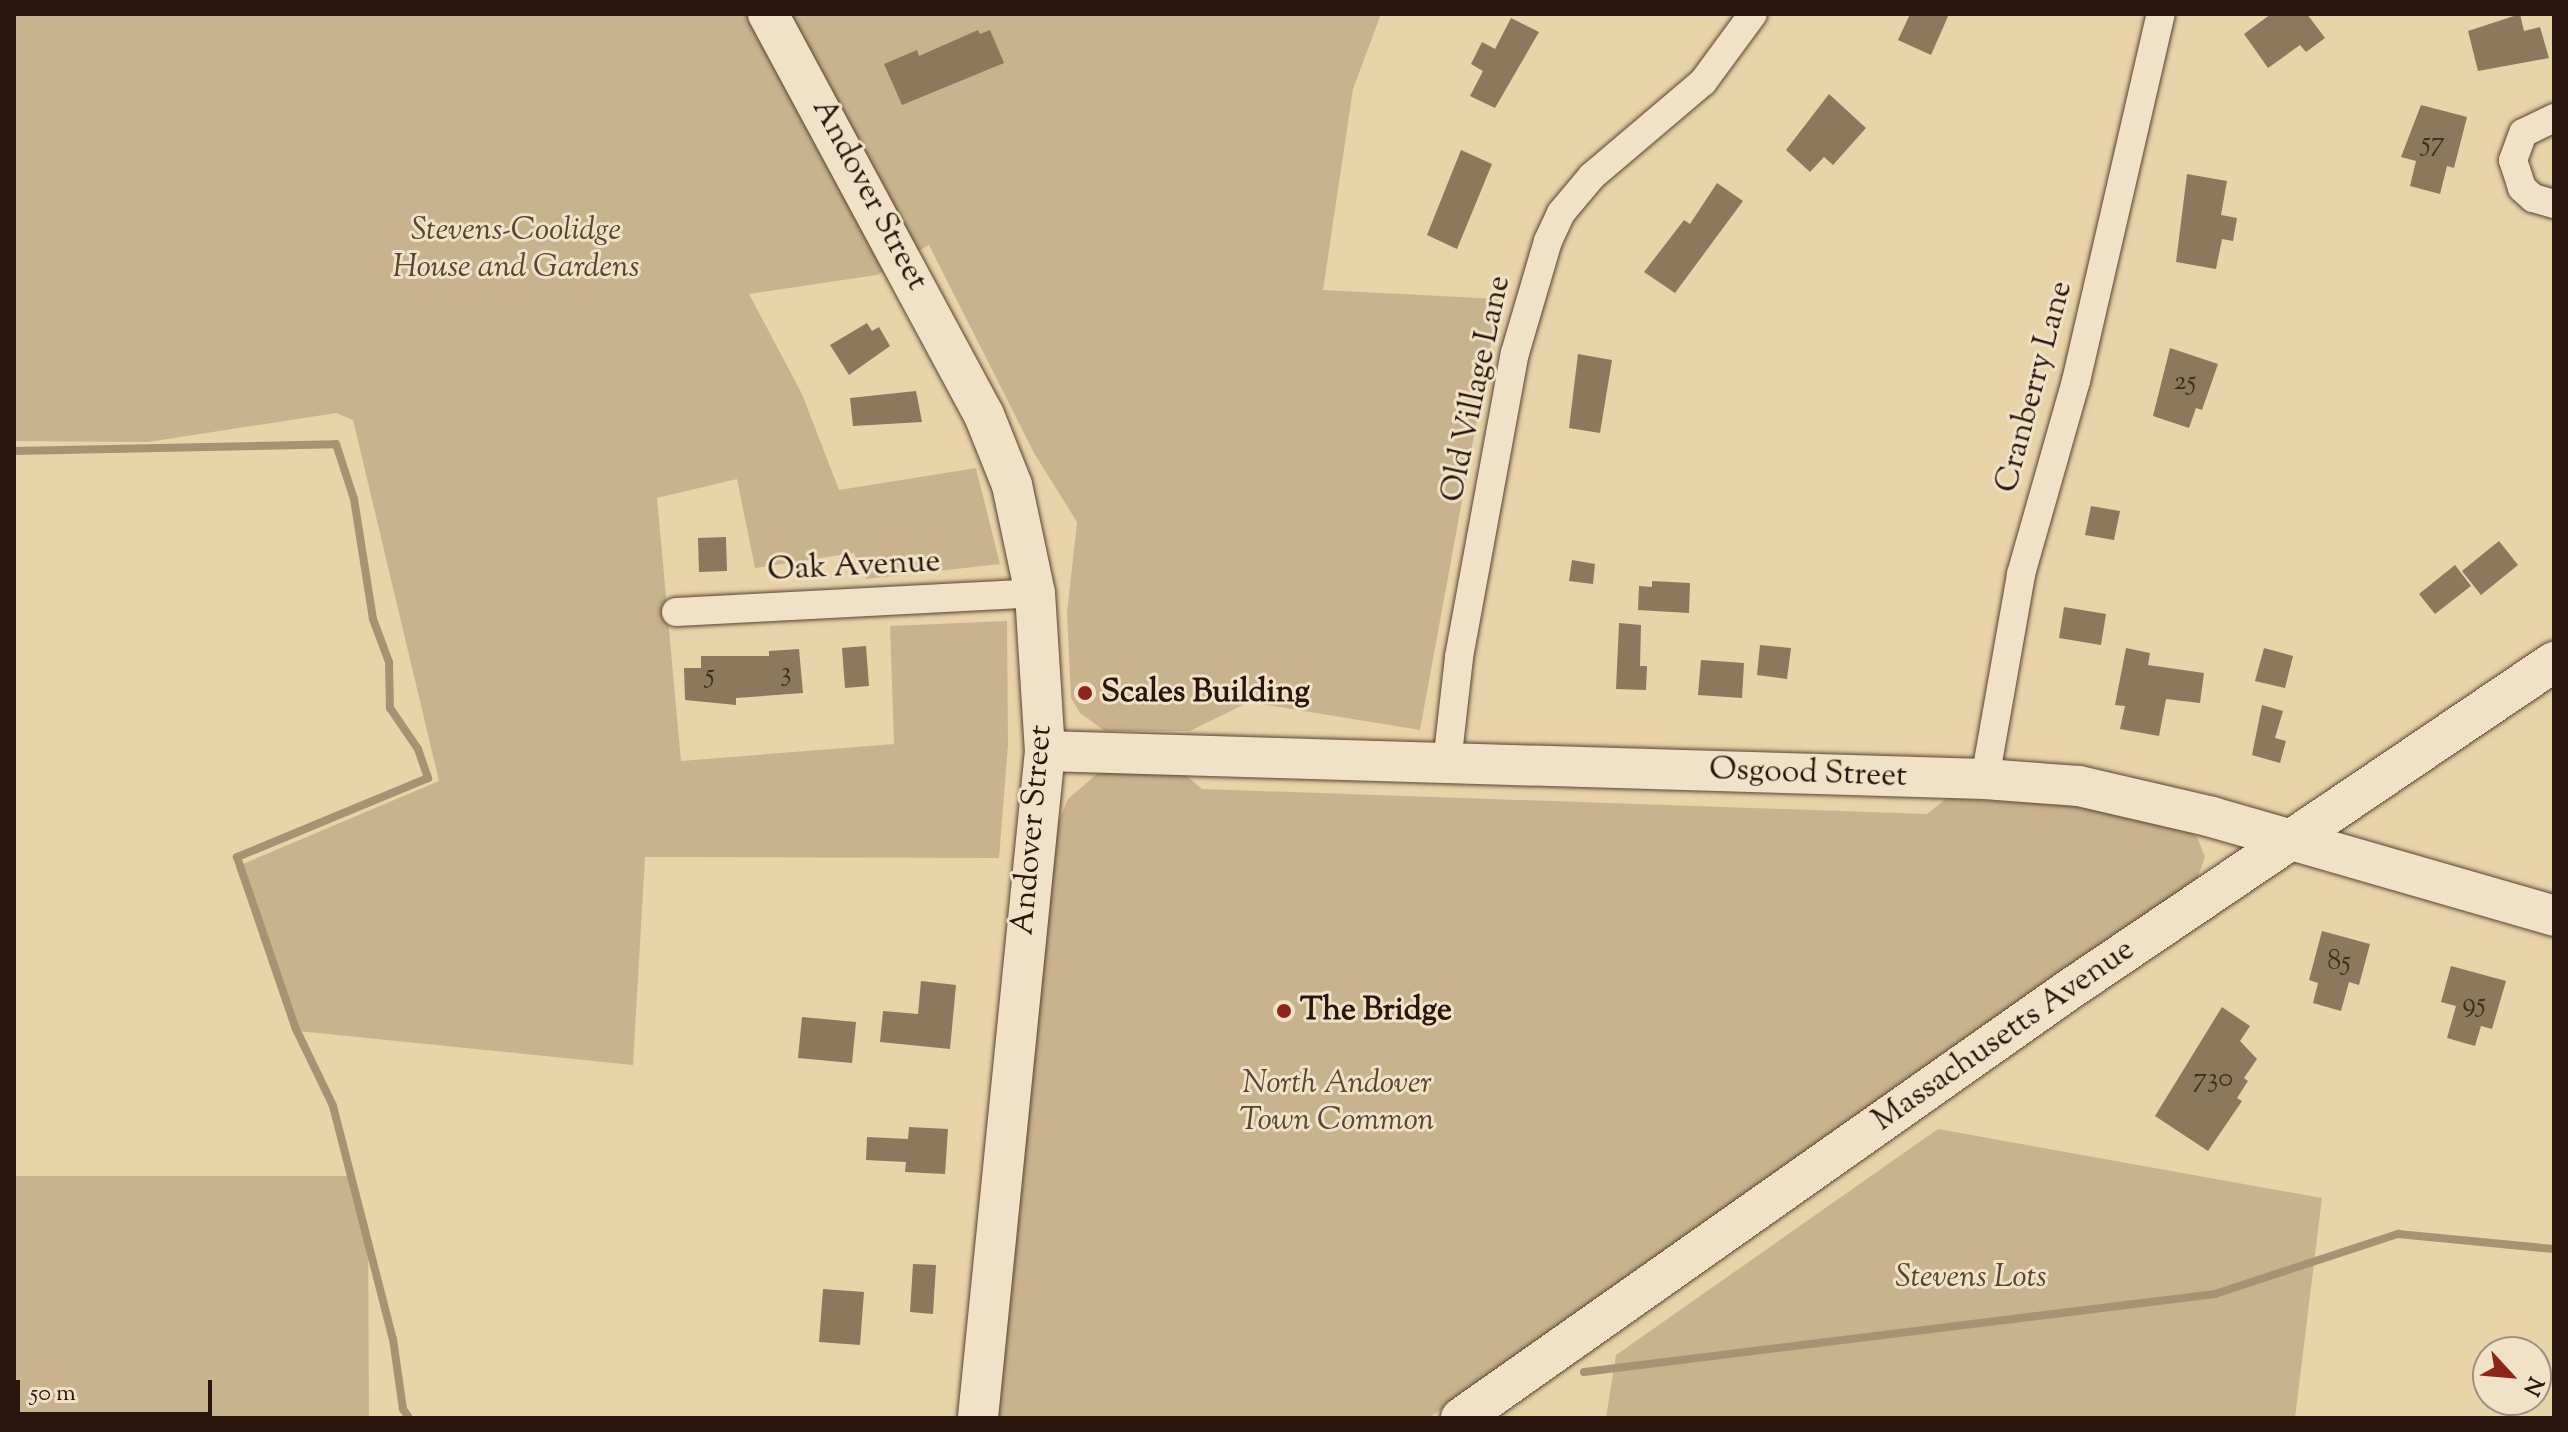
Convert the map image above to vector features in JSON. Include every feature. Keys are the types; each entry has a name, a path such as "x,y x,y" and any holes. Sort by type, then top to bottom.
{"main road":[{"name":"Andover Street","path":"768,14 984,415 1012,485 1035,593 1045,751 978,1418"},
{"name":"Massachusetts Avenue","path":"1461,1418 2288,839 2554,662"},
{"name":"Osgood Street","path":"1045,751 1985,779 2116,793 2554,916"}],"street":[{"name":"Old Village Lane","path":"1447,763 1459,657 1515,353 1548,241 1561,213 1592,176 1703,82 1753,14"},
{"name":"Cranberry Lane","path":"1985,779 2021,574 2076,381 2161,14"},
{"path":"2554,118 2523,133 2513,160 2522,188 2533,198 2554,204"},
{"name":"Oak Avenue","path":"676,612 1035,593"}],"green space":[{"name":"Stevens-Coolidge House and Gardens","path":"14,14 1381,14 1353,89 1323,290 1499,299 1420,730 1249,702 1190,731 1105,731 1080,713 1071,698 1067,613 1077,522 1034,453 929,245 877,275 749,294 802,394 839,490 976,468 1000,564 866,579 854,553 755,568 737,479 657,498 681,761 894,744 890,626 1007,621 1008,745 999,858 645,857 633,1065 298,1031 236,867 439,781 353,420 336,413 148,442 14,441"},
{"name":"North Andover Town Common","path":"1134,768 1182,772 1202,789 1927,814 1947,798 2079,806 2184,827 2197,837 2205,857 2197,879 1429,1418 996,1418 1055,830 1068,799 1098,773"},
{"name":"Stevens Lots","path":"1938,1129 2322,1198 2295,1418 1606,1418 1616,1355"},
{"path":"14,1176 351,1176 368,1225 369,1418 14,1418"}],"building":[{"path":"1910,14 1949,14 1931,55 1898,40"},
{"path":"2271,14 2307,14 2325,38 2306,52 2300,45 2268,68 2244,34"},
{"path":"2520,14 2524,31 2540,27 2549,58 2478,71 2468,31"},
{"path":"1511,18 1539,32 1495,108 1470,96 1483,71 1471,64 1482,42 1495,49"},
{"path":"978,30 980,34 990,30 1004,63 902,105 884,64 917,50 919,56"},
{"path":"1829,94 1866,128 1833,165 1824,157 1810,172 1786,150"},
{"path":"2421,105 2467,117 2454,168 2447,166 2440,194 2410,186 2416,161 2401,157"},
{"path":"1461,150 1492,164 1457,249 1427,235"},
{"path":"2187,174 2227,181 2221,215 2237,218 2233,241 2222,239 2216,269 2176,262"},
{"path":"1717,183 1743,201 1675,293 1644,272 1684,220 1690,224"},
{"path":"867,323 872,331 879,327 890,346 849,375 830,345"},
{"path":"2170,348 2218,364 2202,410 2196,408 2189,428 2153,416"},
{"path":"1578,354 1612,360 1600,433 1569,428"},
{"path":"916,391 922,422 853,426 850,398"},
{"path":"2091,506 2120,511 2114,540 2085,535"},
{"path":"726,537 727,571 699,572 698,538"},
{"path":"2499,541 2518,565 2481,595 2462,571"},
{"path":"1572,560 1595,564 1593,584 1569,581"},
{"path":"2455,565 2471,586 2435,614 2419,594"},
{"path":"1652,581 1690,583 1689,613 1638,610 1639,586 1652,587"},
{"path":"2064,607 2106,614 2101,645 2059,638"},
{"path":"1619,623 1641,625 1640,666 1647,666 1646,690 1616,689"},
{"path":"1760,645 1791,648 1787,679 1757,675"},
{"path":"866,646 869,686 845,688 842,648"},
{"path":"2126,648 2150,653 2148,665 2204,673 2200,703 2166,699 2159,736 2120,729 2125,706 2115,705"},
{"path":"2264,648 2293,656 2285,688 2255,681"},
{"path":"799,649 803,693 736,698 736,705 685,700 684,668 701,668 701,656 769,656 769,651"},
{"path":"1701,660 1744,663 1742,698 1698,695"},
{"path":"2262,705 2283,711 2275,738 2286,741 2280,763 2252,755"},
{"path":"2322,931 2370,944 2359,985 2349,982 2341,1011 2313,1003 2318,983 2309,980"},
{"path":"2451,966 2506,981 2492,1029 2481,1026 2475,1046 2447,1038 2456,1006 2441,1002"},
{"path":"921,981 956,985 950,1049 880,1042 883,1011 918,1014"},
{"path":"2222,1007 2250,1026 2240,1041 2257,1059 2244,1078 2248,1081 2237,1098 2242,1101 2208,1151 2155,1116"},
{"path":"802,1017 856,1022 852,1063 798,1058"},
{"path":"909,1127 948,1129 945,1174 905,1172 906,1162 866,1160 867,1137 908,1139"},
{"path":"913,1264 936,1265 933,1314 910,1312"},
{"path":"823,1289 864,1292 860,1345 819,1342"}],"waterway":[{"path":"14,451 336,444 354,499 373,619 389,662 390,708 418,749 428,778 237,857 296,1029 333,1106 393,1339 403,1409 409,1418"},
{"path":"1584,1372 2215,1294 2398,1234 2554,1249"}],"place":[{"name":"Scales Building","path":"1085,693"},
{"name":"The Bridge","path":"1284,1011"}]}
